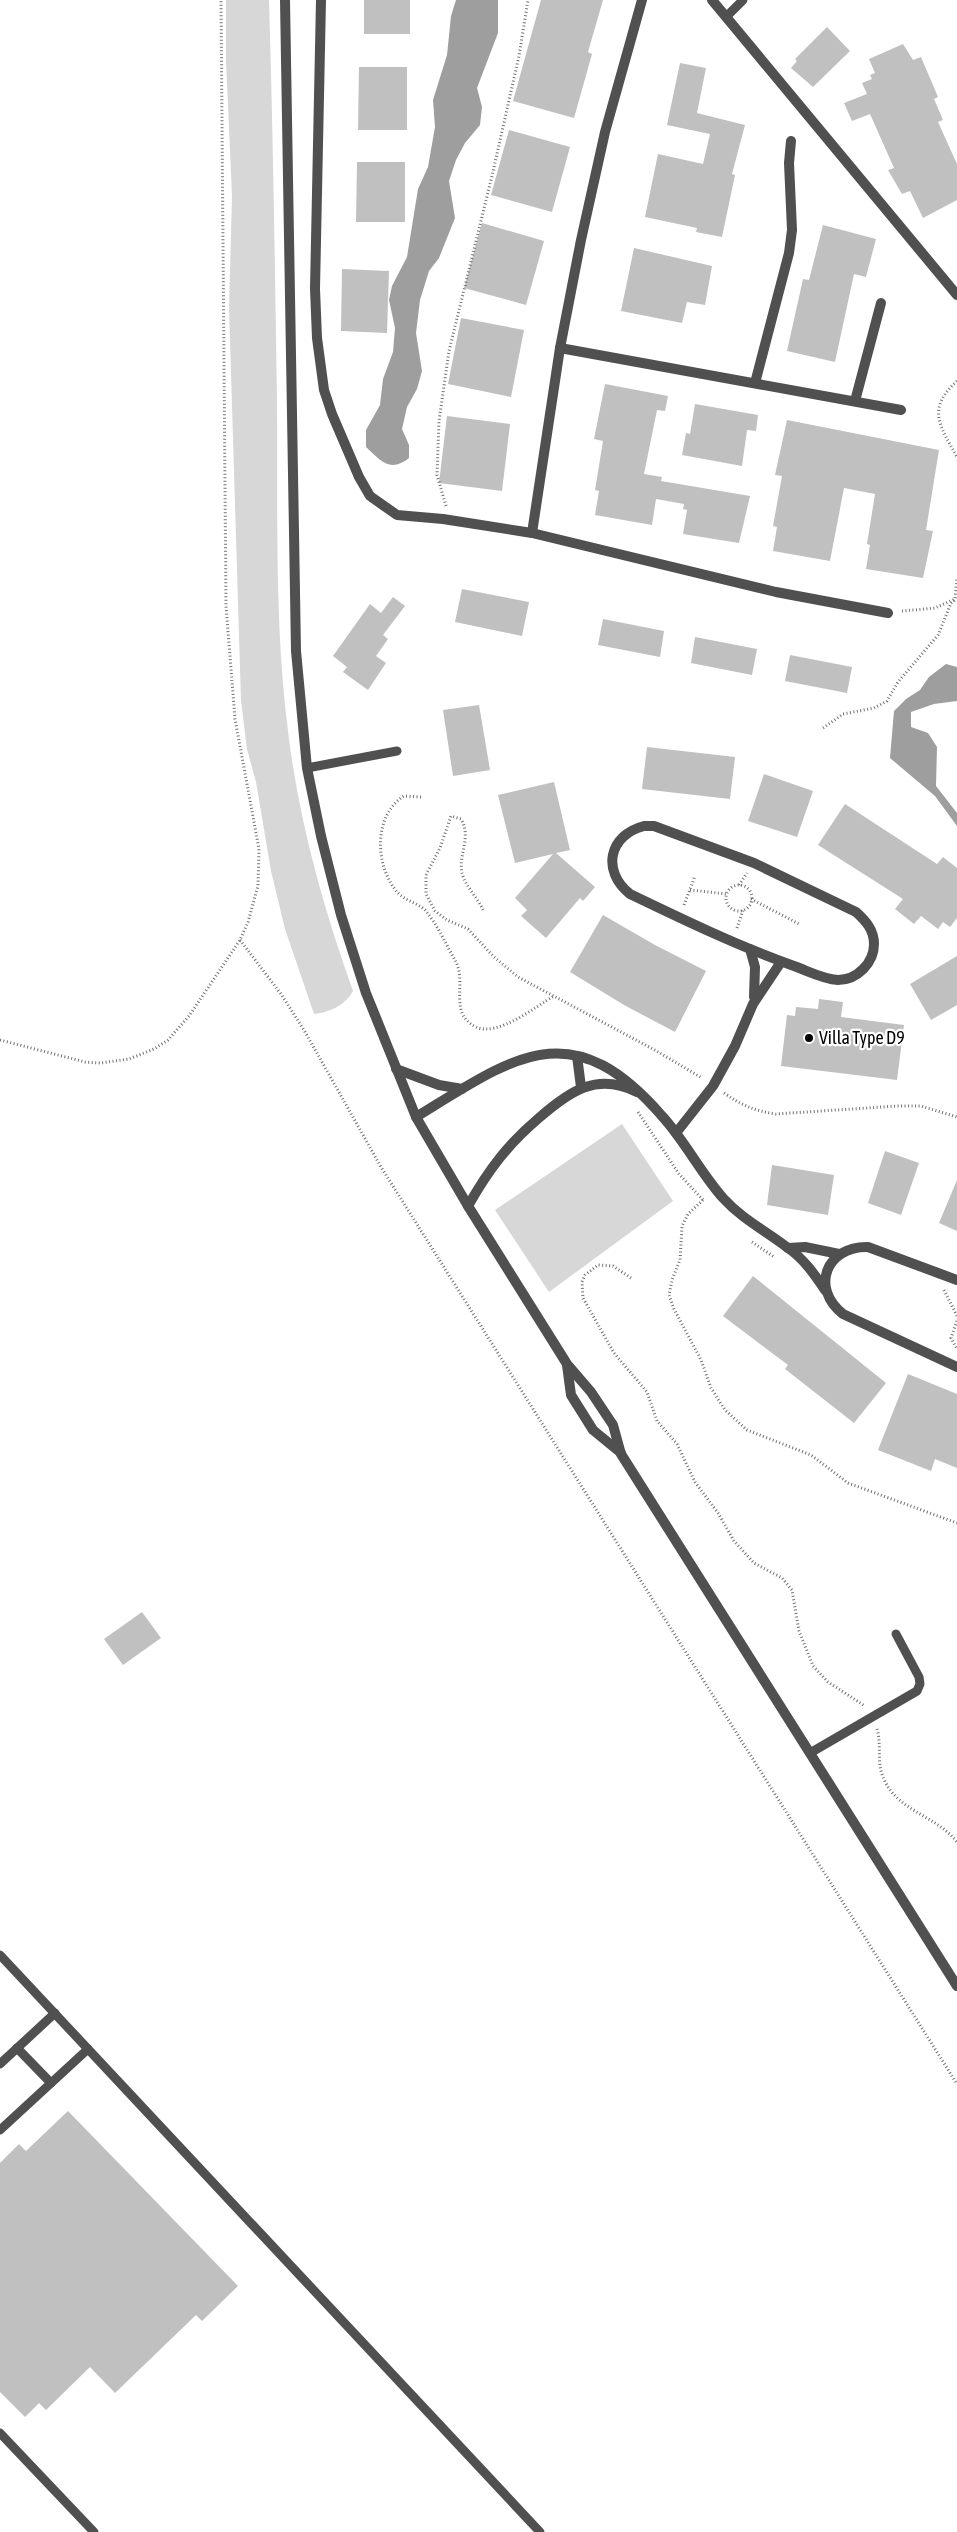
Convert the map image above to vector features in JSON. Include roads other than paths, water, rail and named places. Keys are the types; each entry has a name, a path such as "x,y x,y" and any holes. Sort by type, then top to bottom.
{"street":[{"path":"285,0 293,592 296,651 307,768 321,836 341,915 366,993 416,1117 468,1206 567,1364 591,1392 613,1425 621,1454 957,1986"},
{"path":"320,0 316,312 320,364 324,390 332,414 354,466 370,496 397,515 443,519 532,533 776,592 888,613"},
{"path":"532,533 560,348 605,132 642,0"},
{"path":"712,0 957,295"},
{"path":"755,383 789,253 792,230 789,163 791,141"},
{"path":"855,402 881,303"},
{"path":"560,348 901,410"},
{"path":"654,826 732,854 788,878 856,912 864,919 874,937 872,957 867,966 851,978 830,979 781,962 630,894 616,879 613,870 614,850 619,841 635,828 654,826"},
{"path":"750,949 756,986 753,1004"},
{"path":"676,1133 713,1086 735,1046 753,1004 781,962"},
{"path":"416,1117 502,1065 526,1057 552,1054 577,1056 596,1061 613,1070 642,1095 676,1133 722,1197 742,1216 802,1260 825,1290 835,1308 843,1314 957,1367"},
{"path":"577,1056 581,1087"},
{"path":"396,1069 439,1085 462,1089"},
{"path":"468,1206 501,1154 557,1102 581,1087 613,1084 628,1088 642,1095"},
{"path":"825,1290 827,1270 839,1254 848,1249 868,1247 957,1280"},
{"path":"788,1248 814,1248 839,1254"},
{"path":"567,1364 571,1394 593,1430 621,1454"}],"lane":[{"path":"726,17 744,0"},
{"path":"307,768 397,751"},
{"path":"810,1753 916,1691 920,1684 919,1677 896,1634"},
{"path":"0,1955 540,2532"},
{"path":"0,2064 55,2013"},
{"path":"17,2048 51,2083"},
{"path":"0,2130 88,2048"},
{"path":"0,2433 94,2532"}],"place":[{"name":"Villa Type D9","path":"809,1038"}]}
